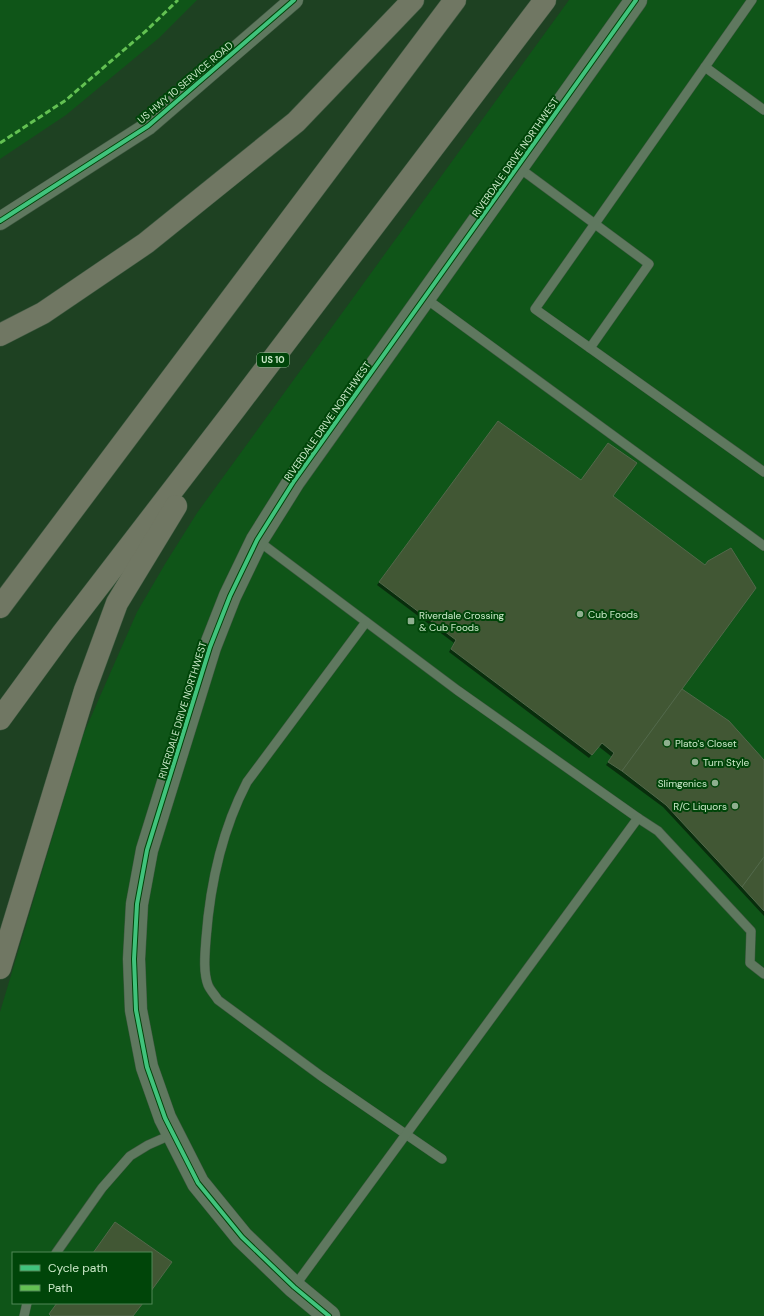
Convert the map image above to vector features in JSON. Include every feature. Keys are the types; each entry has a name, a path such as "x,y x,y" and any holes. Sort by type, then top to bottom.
{"highway":[{"path":"0,335 43,313 146,243 296,122 413,0"},
{"path":"0,607 455,0"},
{"name":"US 10","path":"0,719 62,634 235,409 545,0"},
{"path":"0,968 85,690 117,603 235,409"}],"street":[{"name":"US HWY 10 SERVICE ROAD","path":"0,221 148,126 294,0"},
{"name":"RIVERDALE DRIVE NORTHWEST","path":"330,1316 294,1287 242,1237 198,1183 165,1118 147,1067 136,1010 134,959 137,904 147,850 210,647 230,596 257,540 294,480 636,0"}],"lane":[{"path":"752,0 534,309 764,472"},
{"path":"705,67 764,110"},
{"path":"518,167 649,264 590,348"},
{"path":"425,298 764,546"},
{"path":"257,540 457,690 638,818 658,830 752,931 750,963 764,974"},
{"path":"366,622 247,782 238,799 214,877 207,922 204,960 208,984 218,1000 322,1076 442,1159"},
{"path":"294,1287 638,818"},
{"path":"57,1252 102,1188 130,1156 148,1145 173,1134"},
{"path":"24,1316 27,1304"}],"shaded area":[{"path":"0,0 197,0 159,38 66,115 0,159"},
{"path":"569,0 764,0 764,1316 0,1316 0,1012 83,735 137,612 197,513"}],"building":[{"name":"Cub Foods","path":"498,421 581,480 608,443 637,463 613,496 705,565 708,561 731,548 756,588 622,771 608,762 614,753 602,743 592,755 451,649 456,640 379,582"},
{"path":"682,689 729,721 764,760 764,857 742,887 666,805 622,771"},
{"path":"764,857 764,911 742,887"},
{"path":"115,1222 172,1262 152,1290 152,1252 94,1252"},
{"path":"56,1304 142,1304 133,1316 51,1316 49,1314"}],"marked path":[{"path":"0,143 66,100 147,30 178,0"}],"cycle path":[{"path":"0,221 148,126 294,0"},
{"path":"329,1316 294,1287 242,1237 198,1183 165,1118 147,1067 136,1010 134,959 137,904 147,850 210,647 230,596 257,540 294,481 636,0"}],"place":[{"name":"Cub Foods","path":"580,614"},
{"name":"Riverdale Crossing & Cub Foods","path":"411,621"},
{"name":"Plato's Closet","path":"667,743"},
{"name":"Turn Style","path":"695,762"},
{"name":"Slimgenics","path":"715,783"},
{"name":"R/C Liquors","path":"735,806"}]}
